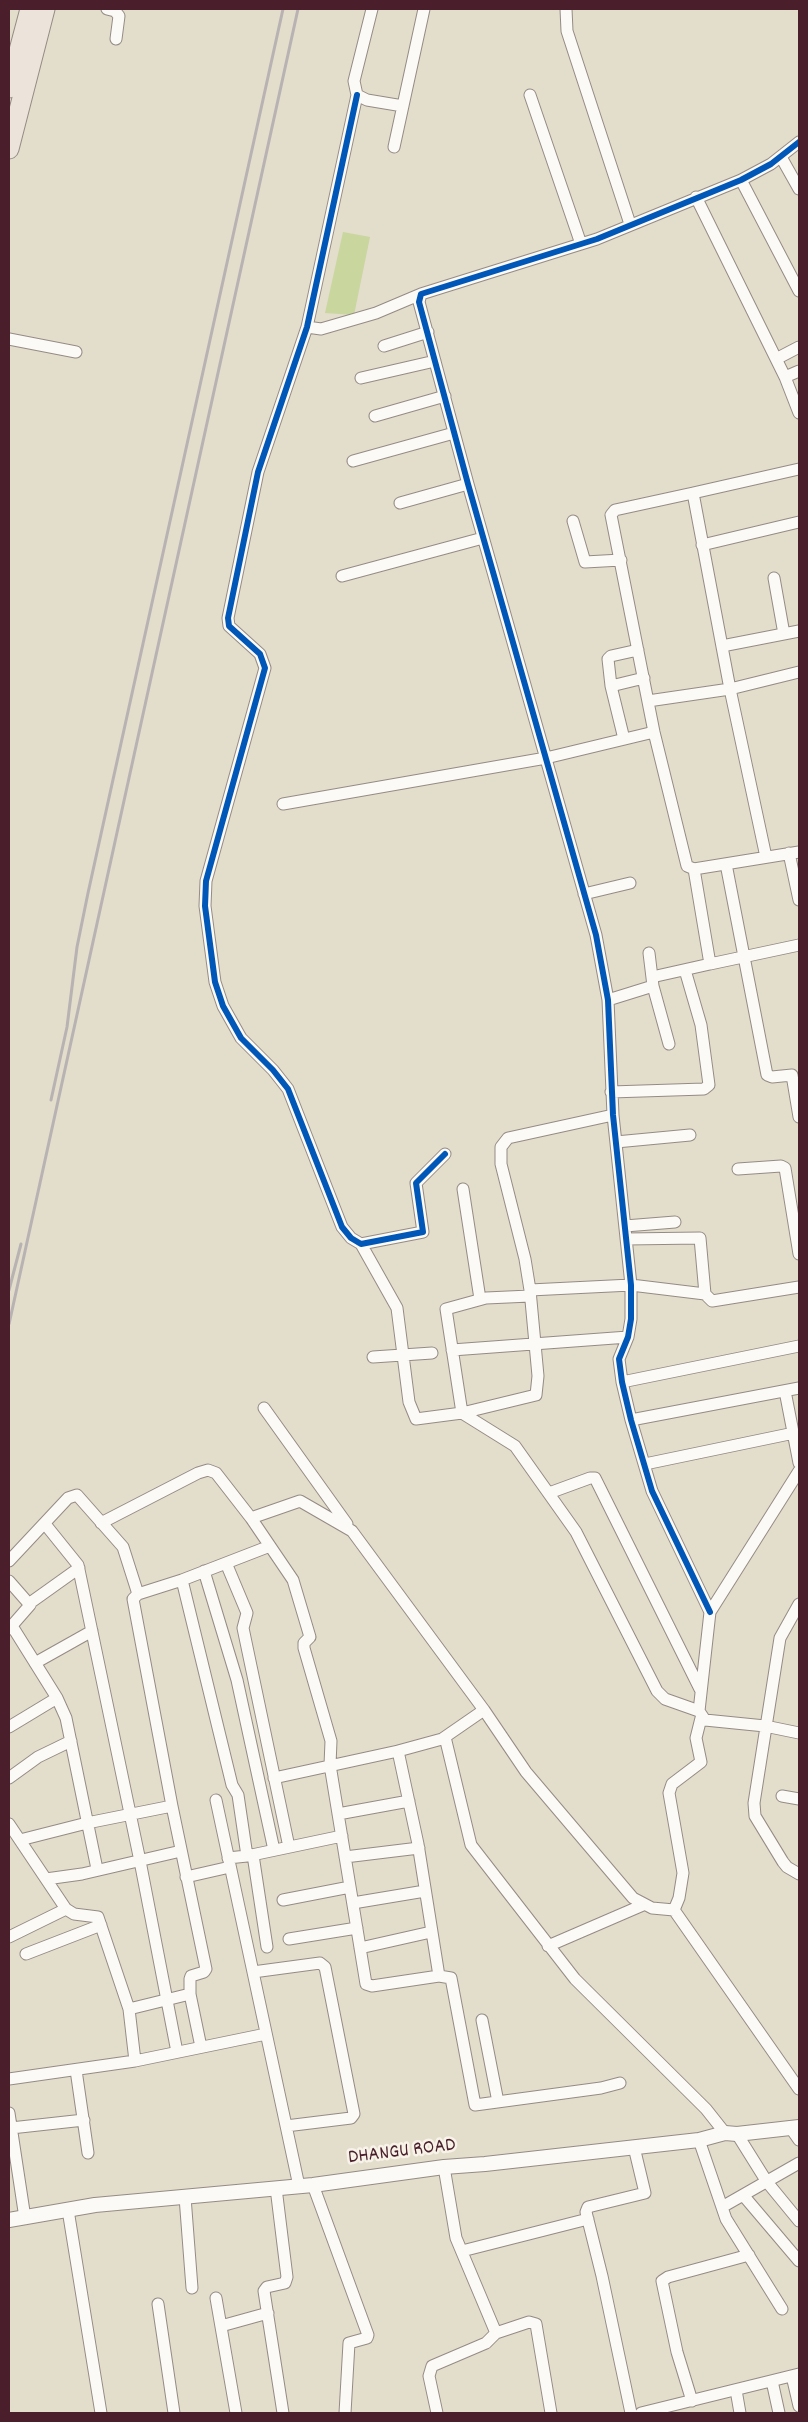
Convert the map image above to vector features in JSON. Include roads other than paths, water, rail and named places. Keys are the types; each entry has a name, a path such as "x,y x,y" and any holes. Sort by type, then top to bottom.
{"highway":[{"path":"9,88 12,63 30,9"},
{"path":"9,148 45,9"}],"street":[{"path":"107,9 115,11 119,16 116,39"},
{"path":"372,9 354,82 357,95 307,327 258,472 228,618 229,626 260,654 266,668 206,881 205,906 215,982 226,1013 241,1038 273,1070 288,1089 342,1227 351,1238 361,1244 395,1300 409,1402 416,1419 462,1414 536,1395 538,1376 530,1293 525,1259 501,1164 503,1143 508,1138 613,1115"},
{"path":"394,147 424,9"},
{"path":"566,9 567,31 630,224"},
{"path":"357,95 367,100 403,106"},
{"path":"530,95 582,244"},
{"path":"307,327 321,329 376,313 421,294 582,244 696,196 741,180 781,157 799,142"},
{"path":"781,157 799,189"},
{"path":"741,180 799,291"},
{"path":"696,196 785,377 799,413"},
{"path":"421,294 419,302 454,433 596,935 608,1000 611,1092 631,1285 631,1319 628,1337 619,1359 622,1382 652,1491 710,1612"},
{"path":"384,346 428,332"},
{"path":"9,338 76,352"},
{"path":"776,359 799,347"},
{"path":"361,378 435,361"},
{"path":"785,377 799,371"},
{"path":"375,416 445,396"},
{"path":"353,461 454,433"},
{"path":"799,469 613,512 611,515 654,732 687,866 694,869 794,853 799,900"},
{"path":"400,503 468,484"},
{"path":"693,493 730,689 766,857"},
{"path":"573,521 585,562 620,560"},
{"path":"702,545 799,522"},
{"path":"342,576 483,538"},
{"path":"774,578 784,634"},
{"path":"722,646 799,631"},
{"path":"624,739 611,686 608,657 638,650"},
{"path":"648,701 730,689 799,672"},
{"path":"611,686 644,678"},
{"path":"283,804 546,758 654,732"},
{"path":"726,864 767,1074 772,1077 796,1074 799,1117"},
{"path":"694,869 710,964"},
{"path":"584,894 630,883"},
{"path":"608,1000 685,970 799,945"},
{"path":"649,953 653,982 670,1044"},
{"path":"611,1092 704,1089 709,1086 701,1025 685,970"},
{"path":"616,1142 690,1135"},
{"path":"361,1244 423,1232 416,1183 445,1154"},
{"path":"738,1169 782,1166 785,1168 799,1252"},
{"path":"463,1189 480,1299"},
{"path":"625,1226 675,1222"},
{"path":"626,1239 700,1238 706,1294 712,1301 799,1287"},
{"path":"706,1294 631,1285 480,1299 446,1309 462,1414 515,1446 576,1532 657,1691 666,1699 700,1714 705,1720 765,1726 799,1733"},
{"path":"452,1350 628,1337"},
{"path":"622,1382 799,1346"},
{"path":"373,1357 432,1353"},
{"path":"631,1420 799,1388"},
{"path":"785,1391 799,1463"},
{"path":"264,1408 484,1710 526,1772 633,1898 643,1905 674,1910 799,2089"},
{"path":"645,1464 794,1433"},
{"path":"101,1523 198,1473 208,1470 216,1473 251,1518 293,1580 310,1637 304,1643 304,1648 331,1742 330,1765 367,1986 401,1983 439,1976 451,1978 475,2105 601,2088 620,2083"},
{"path":"674,1910 679,1898 683,1874 669,1793 672,1784 701,1762 696,1738 710,1612 799,1470"},
{"path":"549,1494 590,1478 595,1478 700,1689"},
{"path":"9,1561 68,1498 75,1494 80,1496 123,1547 138,1594"},
{"path":"251,1518 300,1501 352,1531"},
{"path":"45,1524 76,1560 79,1568 140,1861 177,2052"},
{"path":"201,2047 190,1994 190,1977 206,1969 132,1601 138,1594 182,1580 270,1546"},
{"path":"226,1563 247,1613 242,1628 289,1847"},
{"path":"79,1568 30,1603 29,1607 10,1628 57,1698 66,1718 97,1869"},
{"path":"204,1571 237,1680 274,1850"},
{"path":"182,1580 232,1785 238,1794 267,1947"},
{"path":"9,1581 30,1603"},
{"path":"799,1604 780,1638 754,1803 756,1816 787,1867 799,1874"},
{"path":"35,1663 92,1631"},
{"path":"9,1727 57,1698"},
{"path":"274,1778 398,1751 445,1737 484,1710"},
{"path":"445,1737 471,1845 575,1979 731,2134 799,2221"},
{"path":"10,1774 38,1757 71,1741"},
{"path":"398,1751 419,1848 439,1976"},
{"path":"782,1796 799,1799"},
{"path":"216,1800 286,2126 306,2186 368,2335 367,2338 349,2343 345,2413"},
{"path":"338,1814 409,1801"},
{"path":"20,1840 87,1823 172,1806"},
{"path":"9,1824 66,1909 74,1914 96,1915 129,2009 135,2060"},
{"path":"186,1877 250,1855 342,1836"},
{"path":"345,1857 419,1848"},
{"path":"46,1879 82,1874 181,1851"},
{"path":"283,1900 350,1887"},
{"path":"353,1903 425,1891"},
{"path":"548,1946 643,1905"},
{"path":"9,1937 66,1909"},
{"path":"26,1954 101,1925"},
{"path":"289,1939 357,1928"},
{"path":"360,1948 431,1932"},
{"path":"253,1972 320,1962 326,1967 354,2114 351,2118 286,2126"},
{"path":"129,2009 190,1994"},
{"path":"482,2020 498,2102"},
{"path":"9,2079 135,2060 266,2034"},
{"path":"76,2070 88,2152"},
{"path":"9,2113 25,2218"},
{"path":"11,2128 84,2120"},
{"path":"795,2127 799,2140"},
{"name":"DHANGU ROAD","path":"9,2220 95,2205 306,2186 444,2167 699,2140 731,2134 795,2127"},
{"path":"699,2140 726,2219 782,2309"},
{"path":"631,2413 586,2212 588,2207 645,2193 634,2147"},
{"path":"722,2207 799,2163"},
{"path":"444,2167 456,2238 496,2333"},
{"path":"276,2188 287,2277 285,2283 264,2288 283,2413"},
{"path":"743,2195 799,2261"},
{"path":"186,2197 192,2288"},
{"path":"68,2210 101,2413"},
{"path":"462,2251 588,2219"},
{"path":"692,2401 677,2352 662,2281 668,2277 748,2255"},
{"path":"216,2298 236,2413"},
{"path":"158,2304 174,2413"},
{"path":"221,2326 268,2313"},
{"path":"437,2413 429,2376 432,2366 486,2343 496,2333 529,2322 536,2324 551,2413"},
{"path":"641,2413 796,2375 799,2406"},
{"path":"772,2381 779,2413"},
{"path":"736,2390 740,2413"}],"railway":[{"path":"51,1100 67,1027 77,947 88,893 283,9"},
{"path":"9,1324 298,9"},
{"path":"9,1290 21,1244"}]}
